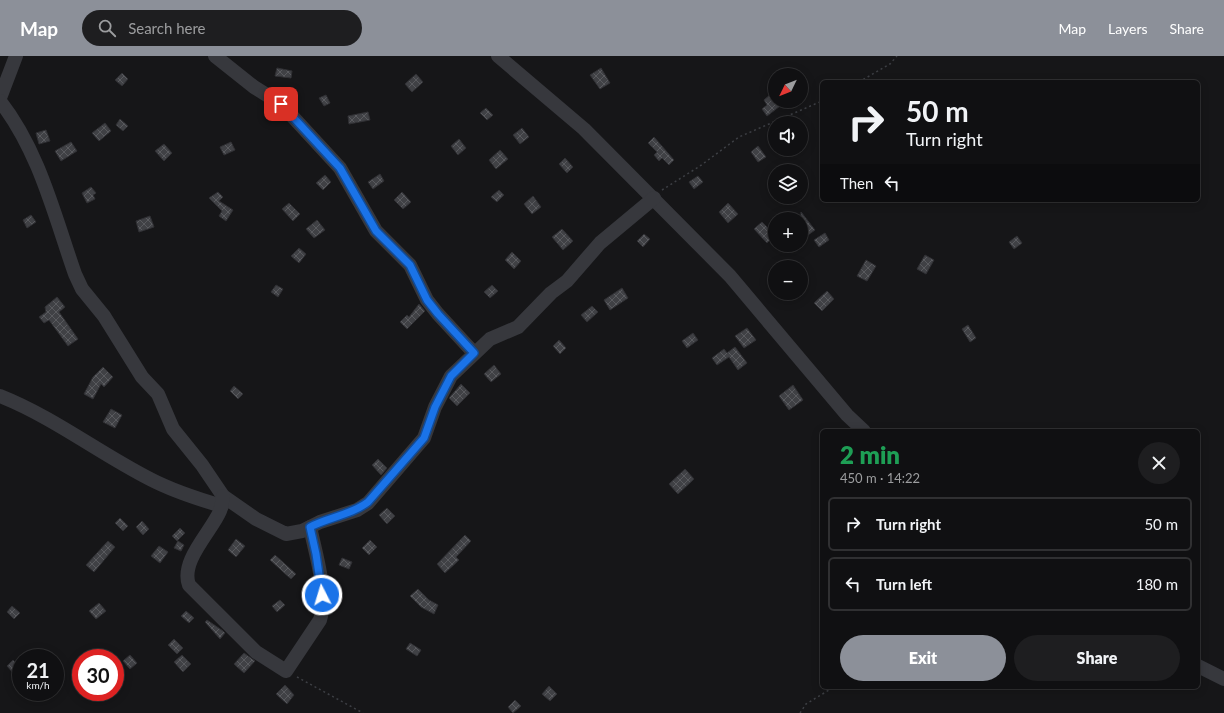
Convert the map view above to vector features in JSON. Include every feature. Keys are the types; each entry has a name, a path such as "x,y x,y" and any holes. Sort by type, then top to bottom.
{"street":[{"path":"16,56 0,99 12,116 38,166 75,274 82,289 104,316 142,377 158,394 173,430 202,465 222,501"},
{"path":"215,56 248,82 281,104 340,168 376,231 410,265 427,300 474,353"},
{"path":"498,56 584,129 654,198 730,276 847,415 862,429"},
{"path":"0,396 85,439 150,479 196,499 222,501 286,534 298,532 338,515 357,510 368,502 424,438 435,407 451,376 490,339 518,328 551,293 567,281 600,243 654,198"},
{"path":"222,501 190,565 187,574 189,585 256,652 286,671 320,620 323,612 324,602 320,574 310,527"},
{"path":"1200,667 1224,679"}],"path":[{"path":"862,80 890,64 897,56"},
{"path":"654,198 739,136 820,102"},
{"path":"286,671 363,713"},
{"path":"800,713 806,704 831,689"}],"building":[{"path":"277,68 292,71 291,78 275,76"},
{"path":"601,68 610,83 600,89 590,75"},
{"path":"122,73 128,79 122,86 115,80"},
{"path":"416,74 423,82 412,92 405,84"},
{"path":"326,95 330,103 324,106 319,98"},
{"path":"768,97 768,108 777,108 767,116 762,109 767,105 764,100"},
{"path":"486,108 493,115 487,120 480,113"},
{"path":"368,112 370,120 349,124 348,116"},
{"path":"120,119 128,126 123,131 116,125"},
{"path":"105,123 111,131 99,141 92,133"},
{"path":"522,128 529,137 520,144 513,135"},
{"path":"46,130 50,141 39,144 36,133"},
{"path":"654,137 674,160 669,165 662,158 659,161 654,155 657,152 648,143"},
{"path":"459,139 466,148 458,155 451,146"},
{"path":"71,142 77,151 61,161 55,151"},
{"path":"231,142 235,150 224,155 220,147"},
{"path":"164,144 172,153 164,161 155,151"},
{"path":"758,146 766,157 758,162 751,152"},
{"path":"500,150 508,159 496,169 489,160"},
{"path":"565,158 573,167 567,173 559,164"},
{"path":"380,174 384,181 373,189 368,182"},
{"path":"325,175 331,182 323,190 316,183"},
{"path":"698,176 703,182 694,189 689,182"},
{"path":"91,187 96,193 93,195 95,199 87,203 82,193"},
{"path":"499,190 504,195 497,202 491,197"},
{"path":"218,192 223,197 219,201 233,210 226,221 219,216 222,211 209,198"},
{"path":"402,192 411,202 403,209 394,200"},
{"path":"533,196 541,207 532,214 524,204"},
{"path":"289,203 300,214 293,221 282,209"},
{"path":"728,203 738,214 728,223 719,212"},
{"path":"31,215 36,222 27,228 23,220"},
{"path":"150,216 154,227 139,232 136,221"},
{"path":"317,220 325,230 314,238 306,229"},
{"path":"808,221 815,230 808,235"},
{"path":"762,222 768,228 767,243 754,229"},
{"path":"562,229 573,241 563,250 552,237"},
{"path":"825,233 829,240 819,247 814,240"},
{"path":"644,234 650,239 643,247 637,241"},
{"path":"1017,236 1022,243 1014,249 1009,242"},
{"path":"299,248 306,254 299,263 291,256"},
{"path":"512,252 521,261 514,269 505,260"},
{"path":"925,255 934,260 926,274 917,269"},
{"path":"866,260 876,266 867,281 857,276"},
{"path":"276,285 283,289 278,297 271,292"},
{"path":"492,285 498,291 490,298 484,292"},
{"path":"622,288 628,298 610,310 604,300"},
{"path":"827,291 834,299 822,311 814,303"},
{"path":"57,297 65,307 59,312 78,339 68,346 49,320 44,323 39,317 46,312 45,307"},
{"path":"419,304 425,311 407,329 400,322 407,315 409,317"},
{"path":"592,306 598,312 587,322 581,315"},
{"path":"968,325 976,338 970,342 962,329"},
{"path":"747,328 756,340 744,348 735,336"},
{"path":"693,333 698,340 687,348 682,341"},
{"path":"559,340 566,348 560,354 553,346"},
{"path":"735,347 747,363 738,370 729,357 717,365 712,358 724,349 727,353"},
{"path":"494,365 501,374 491,382 484,374"},
{"path":"103,367 113,377 104,387 101,384 93,399 84,394 93,377"},
{"path":"461,384 470,393 457,406 449,398"},
{"path":"793,385 803,400 789,410 779,396"},
{"path":"234,386 243,394 238,399 230,391"},
{"path":"111,409 122,415 115,428 103,422"},
{"path":"378,459 387,468 381,475 372,465"},
{"path":"685,469 694,479 678,494 669,484"},
{"path":"387,508 395,516 387,524 379,515"},
{"path":"120,518 128,526 123,531 115,523"},
{"path":"142,521 149,529 143,535 136,527"},
{"path":"180,528 185,533 177,541 172,536"},
{"path":"465,535 471,541 456,557 459,560 445,573 437,564"},
{"path":"236,539 245,546 236,557 228,550"},
{"path":"370,540 377,547 369,555 362,548"},
{"path":"108,541 115,547 94,572 86,565"},
{"path":"178,541 184,545 181,551 174,548"},
{"path":"159,546 168,552 160,563 151,556"},
{"path":"275,555 296,574 291,579 270,560"},
{"path":"342,558 352,562 349,569 339,565"},
{"path":"418,589 429,600 438,605 434,614 421,607 410,596"},
{"path":"280,600 285,605 277,612 272,606"},
{"path":"99,603 106,611 96,619 89,611"},
{"path":"12,606 20,613 14,619 7,612"},
{"path":"186,611 194,618 189,623 181,616"},
{"path":"207,620 225,633 220,639 205,622"},
{"path":"174,639 183,648 177,654 168,645"},
{"path":"410,643 421,650 417,656 406,649"},
{"path":"244,653 255,661 244,673 234,664"},
{"path":"130,655 137,663 130,669 124,660"},
{"path":"182,655 191,664 183,672 174,662"},
{"path":"12,661 12,672 7,666"},
{"path":"285,685 294,695 287,704 276,694"},
{"path":"549,686 557,694 550,701 542,694"},
{"path":"515,700 521,706 513,713 508,707"}],"route":[{"path":"281,104 309,133 322,151 340,168 376,231 410,265 415,272 427,300 474,353 451,376 442,391 424,438 414,452 368,502 357,510 338,515 310,527 320,574 322,595"}]}
